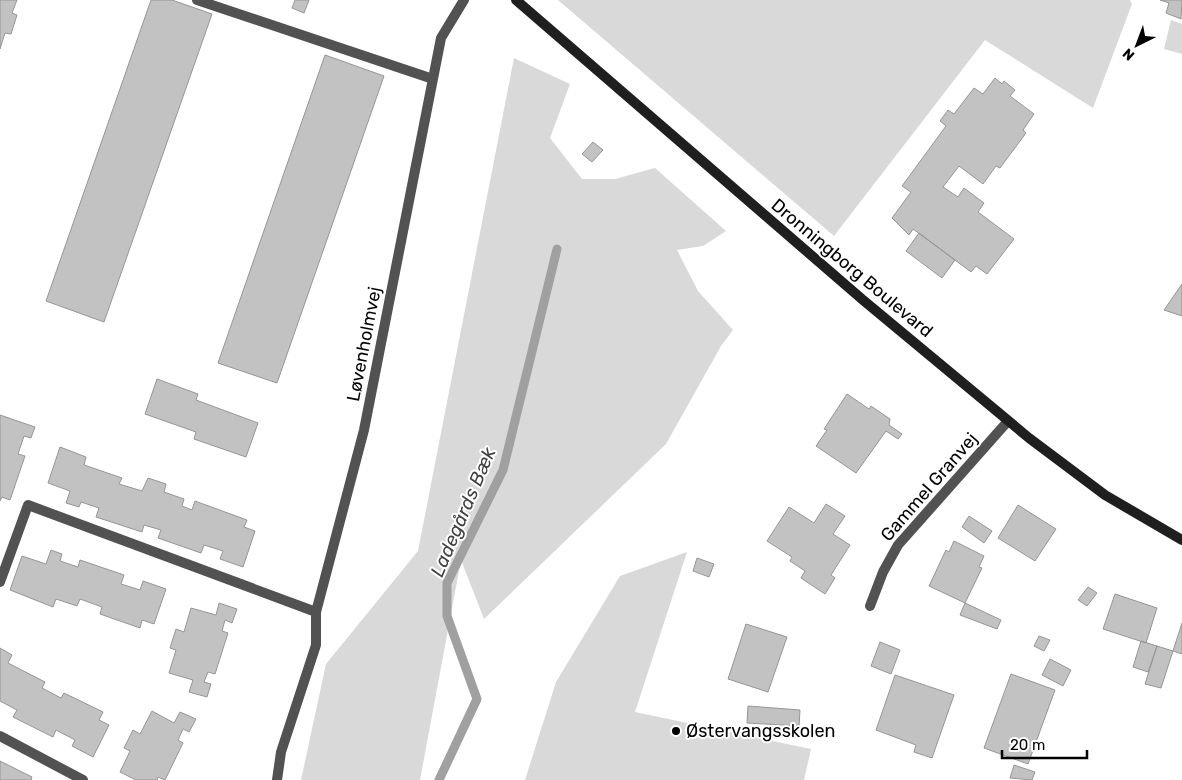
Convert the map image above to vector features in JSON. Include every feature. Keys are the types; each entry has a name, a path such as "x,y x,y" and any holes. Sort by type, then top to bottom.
{"street":[{"path":"197,0 433,79"},
{"name":"Løvenholmvej","path":"276,780 280,752 316,645 316,612 364,430 440,38 464,0"},
{"name":"Dronningborg Boulevard","path":"516,0 863,300 1008,421 1105,495 1182,540"},
{"name":"Gammel Granvej","path":"870,606 886,565 898,545 1008,421"},
{"path":"0,582 28,505 316,612"},
{"path":"0,736 83,780"}],"shaded area":[{"path":"558,0 1130,0 1132,4 1093,108 985,40 834,236"},
{"path":"1171,20 1182,24 1182,54 1164,49"},
{"path":"514,58 570,84 550,138 582,179 615,179 655,168 726,231 703,246 677,250 698,291 733,330 721,346 666,444 484,619 461,560 420,780 301,780 326,664 418,551"},
{"path":"687,552 635,712 811,749 804,780 525,780 556,682 620,576"}],"building":[{"path":"0,0 17,0 12,13 17,15 11,34 5,33 0,49"},
{"path":"151,0 172,0 212,14 104,322 46,301"},
{"path":"295,0 309,0 304,13 292,8"},
{"path":"1160,0 1182,0 1181,19 1166,13 1169,3"},
{"path":"325,55 384,76 277,383 218,363"},
{"path":"995,78 1002,84 1004,81 1015,90 1010,96 1034,114 1023,130 1026,133 1000,168 996,166 983,184 959,166 943,187 958,197 964,188 984,203 978,212 1014,239 987,274 976,266 971,272 913,229 909,235 892,218 911,192 902,186 946,126 940,121 948,110 954,114 974,88 983,94"},
{"path":"593,142 603,150 592,162 582,154"},
{"path":"919,233 955,260 942,278 906,251"},
{"path":"1182,284 1182,316 1164,310"},
{"path":"157,379 198,394 196,400 258,423 246,457 194,439 196,432 145,414"},
{"path":"847,394 869,409 871,406 890,419 889,425 902,434 898,439 886,431 856,473 816,446 827,430 824,429"},
{"path":"0,415 35,427 31,438 24,436 18,454 25,456 10,500 2,497 0,501"},
{"path":"60,447 86,457 84,465 122,478 119,484 142,491 148,478 166,484 164,492 184,499 182,506 192,510 195,501 247,520 244,527 255,531 243,567 220,559 223,551 204,545 201,553 158,538 161,530 144,525 142,532 96,517 99,508 81,502 79,507 66,503 70,491 48,483"},
{"path":"826,504 845,516 833,534 850,545 831,575 835,578 825,594 801,578 805,571 790,561 792,557 767,541 789,507 814,523"},
{"path":"1018,505 1056,529 1035,561 998,538"},
{"path":"969,516 992,531 984,543 962,527"},
{"path":"954,541 984,556 979,567 982,568 965,603 929,586 946,550 949,552"},
{"path":"51,550 62,554 60,561 78,567 80,560 124,575 121,584 140,590 143,581 166,589 154,624 142,620 140,628 100,614 102,607 80,599 77,606 56,599 53,607 10,590 22,556 46,564"},
{"path":"697,558 714,564 709,577 693,571"},
{"path":"1088,587 1097,593 1087,606 1078,600"},
{"path":"1115,594 1157,608 1146,643 1103,629"},
{"path":"219,603 237,609 232,623 225,620 222,631 228,633 215,674 208,672 204,682 211,684 207,697 189,692 193,680 169,673 176,650 170,648 176,629 184,632 191,608 216,615"},
{"path":"965,603 1001,620 997,629 960,615"},
{"path":"1182,623 1182,654 1173,651"},
{"path":"746,624 787,637 768,692 728,679"},
{"path":"1039,636 1050,640 1044,651 1034,646"},
{"path":"1141,641 1157,646 1148,672 1133,667"},
{"path":"880,642 900,650 891,674 871,666"},
{"path":"1157,646 1173,651 1161,688 1145,684"},
{"path":"0,648 12,655 8,663 45,682 42,688 61,698 64,693 103,712 99,720 109,725 93,757 72,746 75,740 56,730 53,737 13,717 17,710 0,701"},
{"path":"1050,659 1071,670 1063,686 1042,675"},
{"path":"1011,674 1055,690 1028,764 984,748"},
{"path":"895,675 954,695 932,758 914,752 916,745 876,730"},
{"path":"748,706 800,710 799,726 747,723"},
{"path":"152,711 174,723 180,712 196,719 189,732 183,729 178,740 183,743 165,780 158,777 157,780 136,780 120,772 130,751 124,748 133,730 140,734"},
{"path":"0,761 32,777 31,780 0,780"},
{"path":"1014,765 1035,772 1032,780 1010,778"}],"waterway":[{"name":"Ladegårds Bæk","path":"439,780 477,699 447,616 447,583 503,470 557,249"}],"place":[{"name":"Østervangsskolen","path":"676,731"}]}
